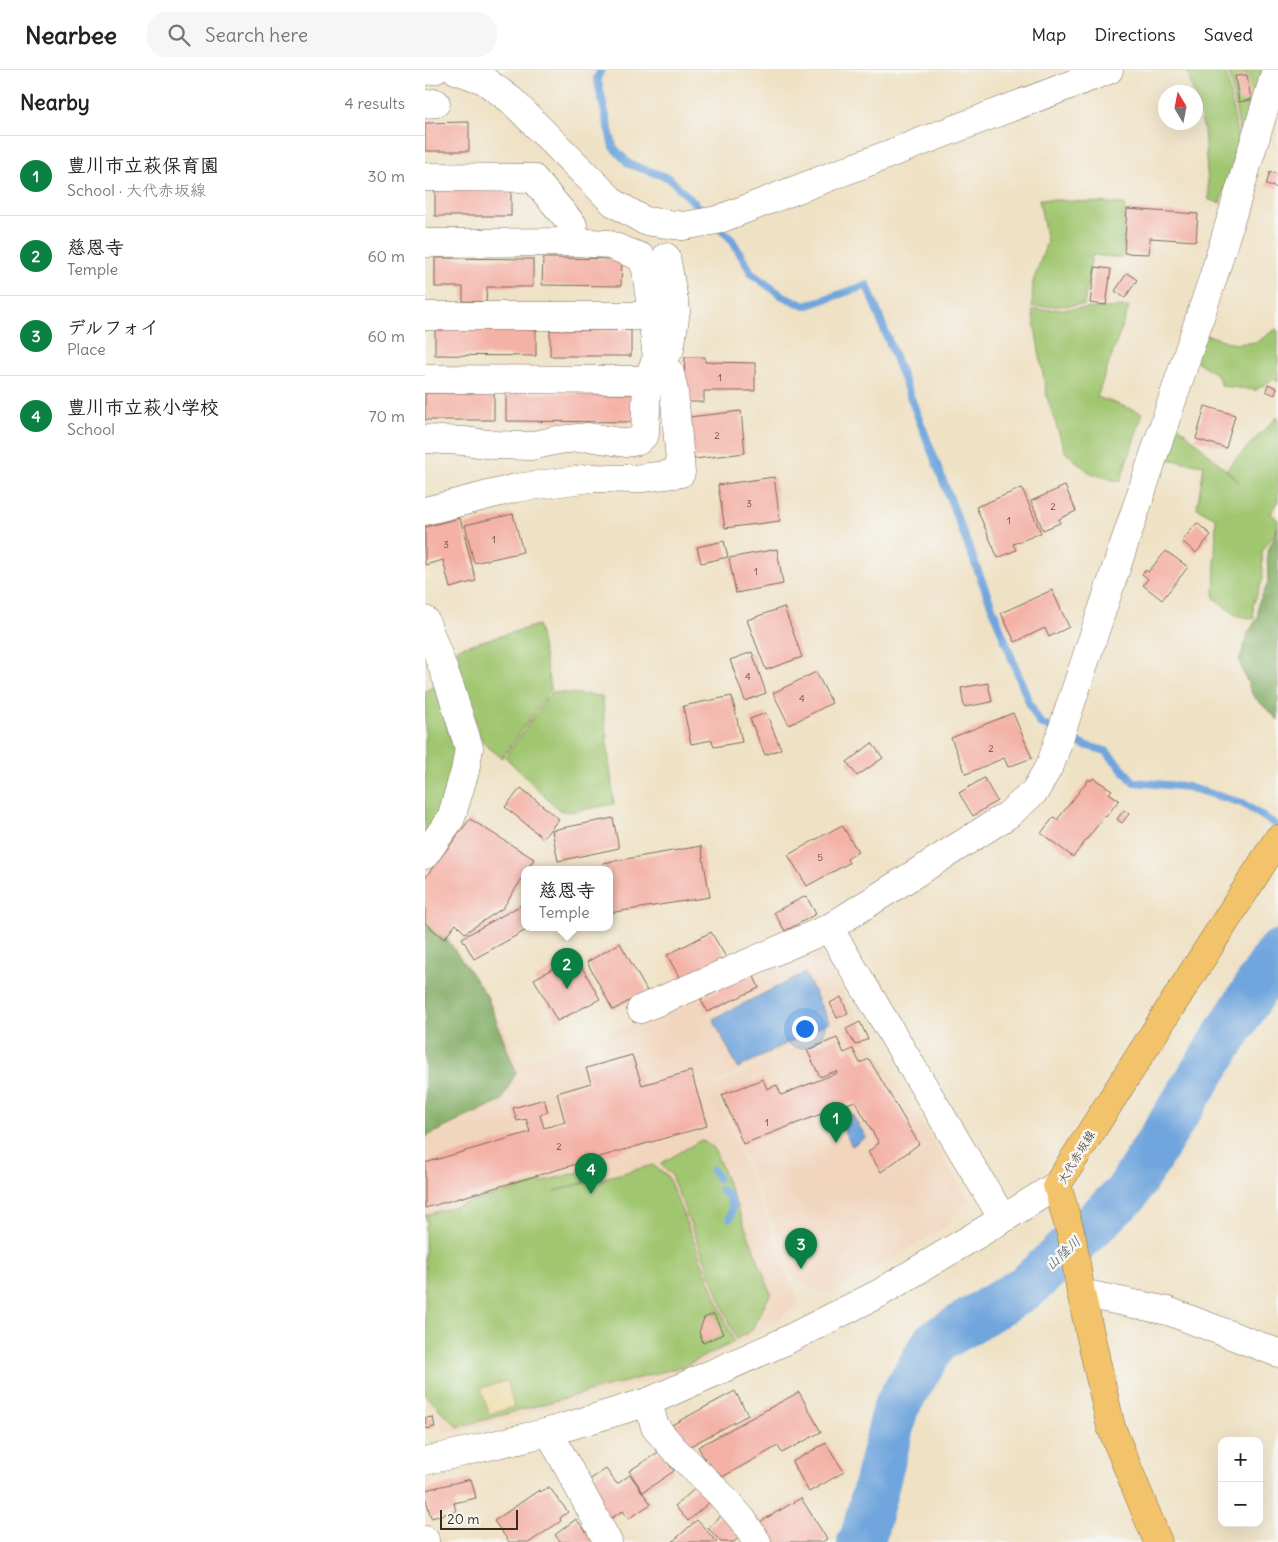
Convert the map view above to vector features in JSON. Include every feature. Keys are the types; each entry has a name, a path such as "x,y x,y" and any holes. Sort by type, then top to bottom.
{"main road":[{"name":"大代赤坂線","path":"1158,1542 1111,1427 1081,1293 1071,1238 1057,1185 1278,840"}],"street":[{"path":"425,71 434,70"},
{"path":"455,70 484,80 511,100 614,203 645,222 683,226 717,220 1109,70"},
{"path":"641,1009 829,928 1008,814 1035,791 1051,763 1213,278 1276,70"},
{"path":"425,184 425,178 533,178 573,225 575,242"},
{"path":"425,243 575,242 607,244 641,257 646,269 651,316 652,369 645,434 638,441 626,443 588,437 558,440 531,446 425,439"},
{"path":"652,369 670,349 676,311 666,257"},
{"path":"425,316 651,316"},
{"path":"425,379 652,369 670,373 674,390 681,473 634,479 591,478 516,488 425,511"},
{"path":"425,620 450,687 469,748 465,771 451,818 425,856"},
{"path":"829,928 1003,1219"},
{"path":"425,1461 549,1432 648,1402 783,1342 878,1294 1057,1185"},
{"path":"1081,1293 1168,1312 1278,1353"},
{"path":"648,1402 655,1427 673,1449 737,1512 757,1542"},
{"path":"549,1432 608,1542"}],"shaded area":[{"path":"425,902 485,991 521,1062 638,1022 802,946 820,953 855,1014 714,1084 799,1304 757,1334 683,1372 443,1436 436,1405 425,1407"},
{"path":"855,1016 969,1200 945,1227 830,1295 795,1280 716,1086"}],"green space":[{"path":"1187,70 1226,70 1239,146 1220,203 1209,200 1203,126 1203,85 1191,85"},
{"path":"1229,70 1261,70 1264,74 1241,140"},
{"path":"1039,199 1125,204 1122,258 1092,255 1084,305 1032,307 1033,282 1047,242"},
{"path":"1129,307 1097,397 1143,413 1120,482 1090,473 1065,452 1047,397 1032,310"},
{"path":"1276,329 1278,331 1278,382 1273,379 1256,390 1222,386 1217,375 1192,358 1201,333 1235,344 1257,342"},
{"path":"1278,416 1278,503 1271,513 1278,520 1278,527 1262,552 1263,579 1253,605 1254,619 1235,615 1214,598 1216,518 1197,508 1204,465 1159,458 1171,419 1239,482 1226,469"},
{"path":"1278,527 1278,720 1253,696 1239,662 1248,633 1258,617 1258,604 1268,583 1267,553"},
{"path":"538,625 551,690 502,758 483,743 456,668 458,648"},
{"path":"434,686 455,750 445,807 425,834 425,691"},
{"path":"552,692 602,696 614,804 571,812 559,810 505,757"},
{"path":"425,908 487,996 516,1072 502,1100 425,1137"},
{"path":"701,1140 714,1148 771,1293 751,1331 736,1339 671,1175 660,1164"},
{"path":"653,1165 668,1177 734,1342 684,1366 458,1427 425,1395 425,1226 428,1225 425,1215 582,1171 585,1182 555,1191"}],"sand":[{"path":"507,1381 514,1407 489,1414 481,1388"}],"water":[{"path":"805,973 829,1022 738,1068 713,1019"},
{"path":"851,1113 866,1137 852,1146 838,1120"}],"building":[{"path":"1247,75 1251,100 1239,102 1235,76"},
{"path":"469,122 469,151 425,151 425,123"},
{"path":"1270,172 1278,174 1278,188 1266,185"},
{"path":"435,189 511,189 511,216 435,216"},
{"path":"1127,209 1198,214 1196,241 1150,238 1149,254 1124,253"},
{"path":"435,258 533,259 533,287 487,287 486,302 463,301 463,287 435,287"},
{"path":"543,258 622,259 621,286 542,285"},
{"path":"1095,267 1111,269 1106,305 1090,303"},
{"path":"1127,273 1137,280 1125,298 1115,291"},
{"path":"435,328 536,329 536,356 435,355"},
{"path":"550,330 631,330 631,356 550,356"},
{"path":"685,357 705,357 705,362 755,363 755,391 704,391 704,402 683,402"},
{"path":"1268,384 1277,388 1275,395 1266,391"},
{"path":"425,393 494,393 494,420 425,420"},
{"path":"506,393 635,394 635,422 506,421"},
{"path":"1205,406 1235,415 1226,448 1196,439"},
{"path":"741,411 745,453 694,459 689,417"},
{"path":"774,477 780,521 725,528 718,485"},
{"path":"1065,486 1076,511 1059,519 1060,523 1043,530 1031,501"},
{"path":"1022,488 1041,533 1013,544 1016,550 998,558 976,507"},
{"path":"513,514 523,552 474,563 465,525"},
{"path":"460,518 476,581 450,588 443,560 425,565 425,527"},
{"path":"1197,523 1211,535 1196,553 1182,541"},
{"path":"724,541 728,557 701,563 697,547"},
{"path":"777,549 783,584 736,593 729,558"},
{"path":"1166,551 1188,567 1162,600 1143,585 1148,579 1142,574 1146,570 1148,572"},
{"path":"1052,590 1069,627 1049,637 1045,628 1015,642 1001,613"},
{"path":"784,607 802,657 766,670 747,620"},
{"path":"752,652 766,693 745,701 730,660"},
{"path":"816,672 832,703 789,725 773,693"},
{"path":"988,683 992,702 964,707 961,688"},
{"path":"732,696 742,742 714,747 712,740 691,744 683,706"},
{"path":"766,713 781,749 765,755 750,719"},
{"path":"1013,713 1032,758 1008,767 1004,758 966,774 951,738"},
{"path":"872,743 883,758 857,776 847,762"},
{"path":"984,778 997,801 973,816 959,793"},
{"path":"1093,778 1112,790 1109,793 1119,800 1073,857 1041,833 1054,817 1057,820 1089,779 1091,781"},
{"path":"521,788 559,819 543,838 505,807"},
{"path":"1124,810 1129,814 1122,823 1117,819"},
{"path":"613,818 619,848 558,861 552,830"},
{"path":"470,819 534,859 530,866 521,866 521,880 503,908 465,933 456,924 444,939 425,923 425,878"},
{"path":"842,825 858,852 847,859 849,863 807,886 788,855"},
{"path":"701,846 710,897 613,912 613,866 603,866 603,863"},
{"path":"806,896 816,914 785,931 774,912"},
{"path":"521,905 521,931 525,931 474,959 462,938"},
{"path":"711,932 726,957 703,969 683,984 667,955"},
{"path":"620,943 647,991 613,1010 587,962"},
{"path":"579,962 600,999 557,1021 534,979 563,963 566,968"},
{"path":"753,974 759,988 707,1012 701,999"},
{"path":"841,997 848,1013 837,1018 830,1003"},
{"path":"860,1022 868,1039 855,1045 846,1029"},
{"path":"837,1038 844,1053 853,1049 860,1063 869,1059 919,1144 881,1172 868,1152 879,1143 855,1101 743,1144 722,1095 763,1079 767,1089 777,1085 781,1095 837,1073 836,1071 820,1077 807,1050"},
{"path":"632,1055 642,1085 691,1071 707,1126 589,1160 592,1172 584,1174 580,1163 425,1208 425,1163 530,1132 526,1119 517,1121 513,1108 544,1099 548,1112 540,1115 544,1128 565,1122 557,1093 591,1083 586,1068"},
{"path":"714,1314 723,1334 703,1343 699,1332 704,1318"},
{"path":"735,1391 748,1415 681,1451 668,1427"},
{"path":"799,1392 821,1432 782,1453 778,1446 717,1480 698,1447"},
{"path":"433,1417 435,1427 426,1429 425,1418"},
{"path":"826,1443 844,1472 809,1492 792,1462"},
{"path":"660,1451 674,1471 643,1492 629,1471"},
{"path":"606,1469 617,1484 630,1475 651,1504 628,1519 623,1511 610,1519 586,1482"},
{"path":"471,1479 476,1498 454,1503 456,1511 431,1518 425,1500 425,1490"},
{"path":"699,1485 712,1500 688,1521 675,1506"},
{"path":"549,1487 568,1512 560,1518 561,1521 530,1542 509,1542 494,1521 539,1490 540,1492"},
{"path":"801,1498 827,1539 822,1542 760,1542 751,1527"},
{"path":"723,1514 743,1534 734,1542 721,1542 708,1528"},
{"path":"576,1519 592,1540 590,1542 561,1542 555,1535"},
{"path":"697,1520 717,1542 672,1542"}],"waterway":[{"path":"601,70 597,78 613,147 629,164 669,178 708,216"},
{"path":"718,226 732,240 752,274 781,295 805,306 867,285 1030,705 1040,723 1056,731"},
{"path":"1066,736 1084,745 1106,751 1134,782 1188,787 1242,803 1278,826"},
{"name":"山陰川","path":"860,1542 863,1538 896,1407 935,1342 1028,1286 1126,1194 1278,953"},
{"path":"713,1170 718,1178"},
{"path":"721,1190 728,1195 731,1202 730,1218"}],"place":[{"name":"慈恩寺","path":"567,989"},
{"name":"豊川市立萩保育園","path":"836,1143"},
{"name":"豊川市立萩小学校","path":"591,1194"},
{"name":"デルフォイ","path":"801,1269"}]}
